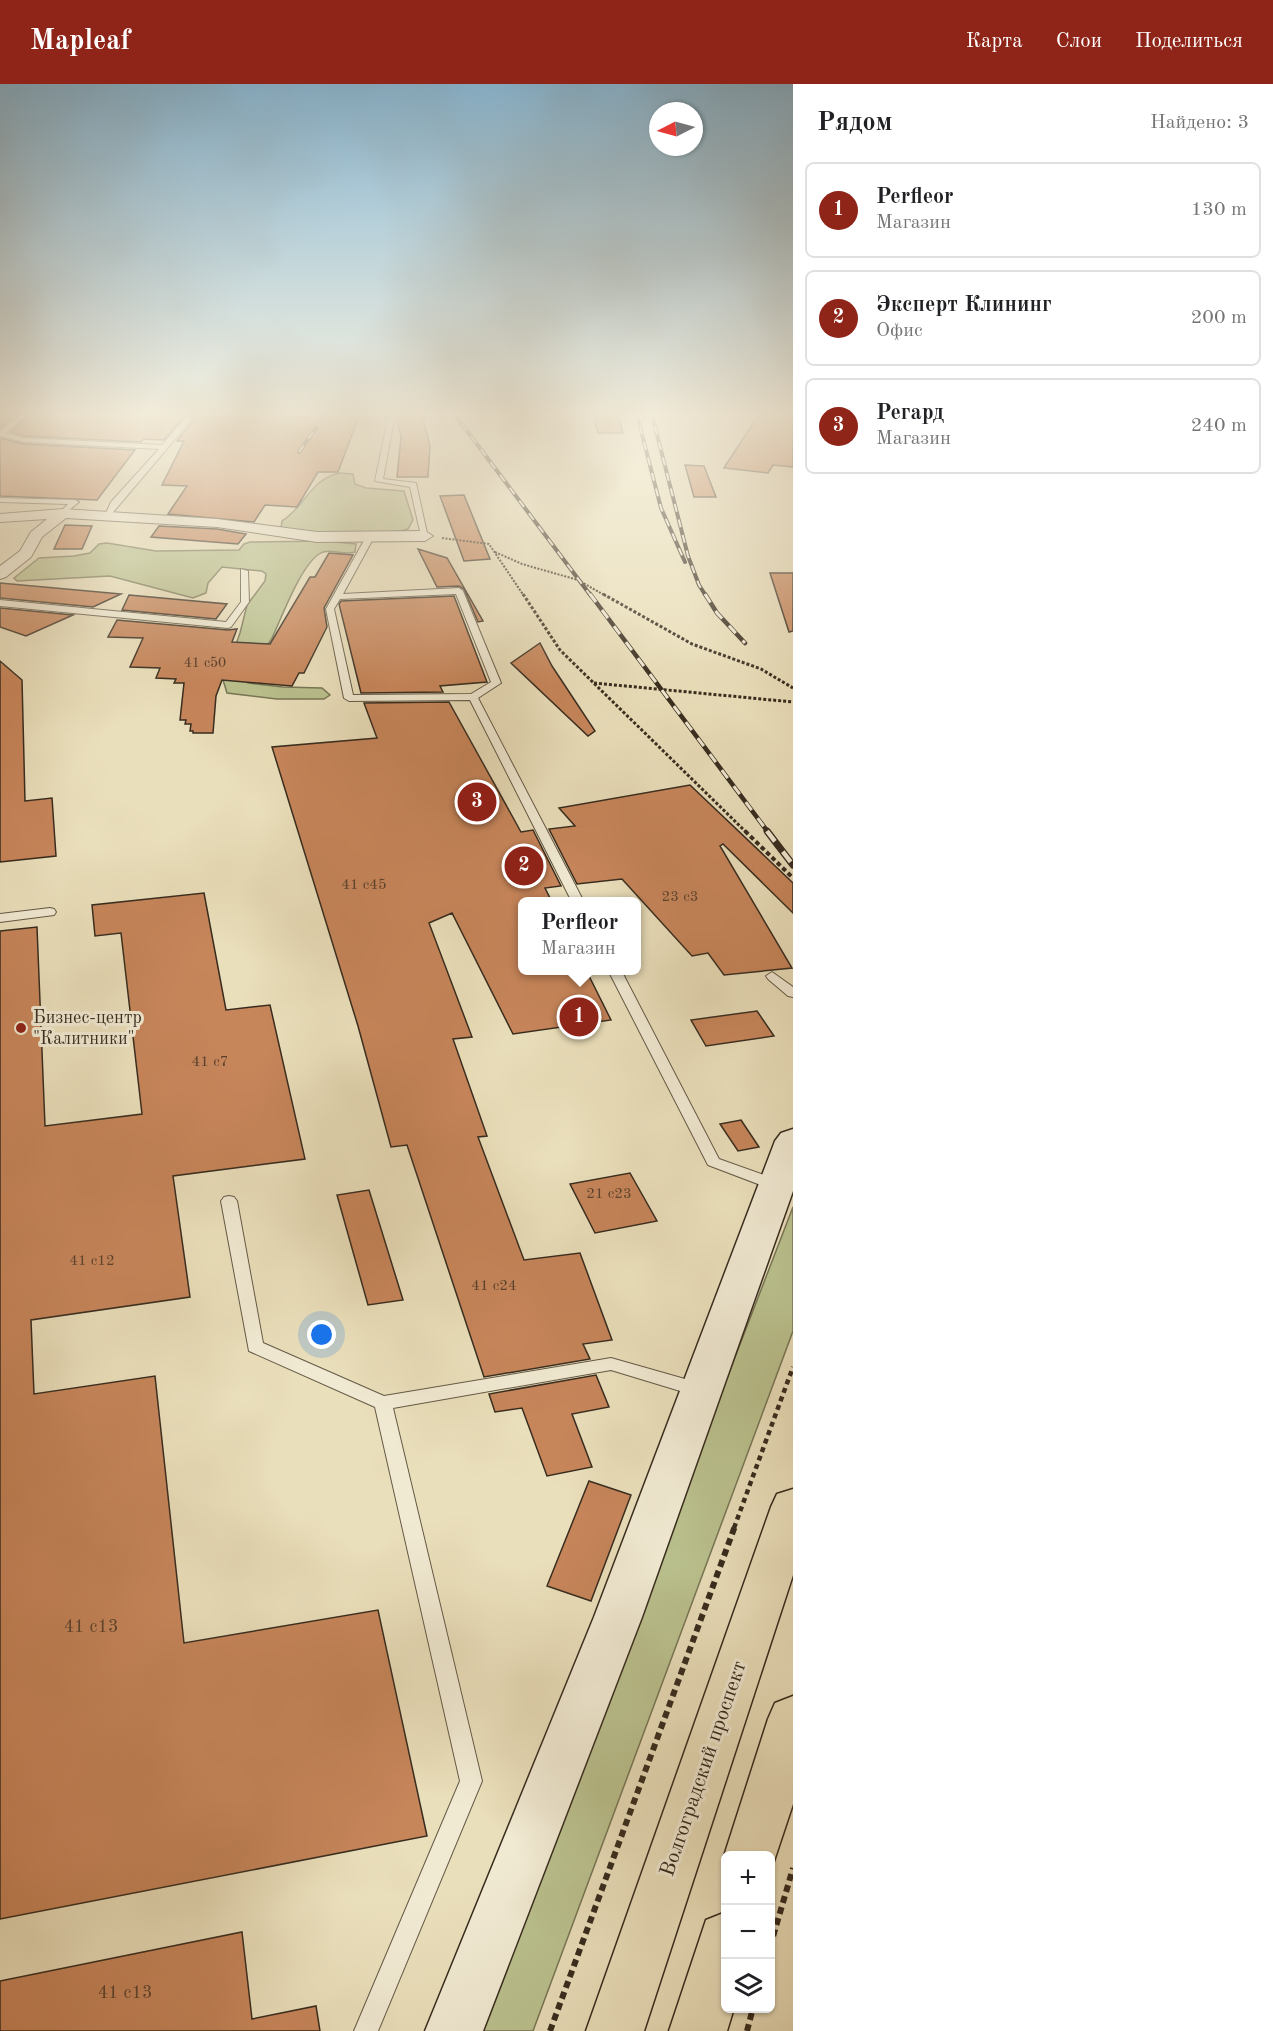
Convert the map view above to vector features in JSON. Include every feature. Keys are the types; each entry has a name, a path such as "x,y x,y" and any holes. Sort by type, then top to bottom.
{"main road":[{"name":"Волгоградский проспект","path":"615,2031 793,1507"},
{"path":"753,1851 793,1719"},
{"path":"698,2031 721,1956"}],"street":[{"path":"4,518 63,513 218,523 317,537 425,536"},
{"path":"0,574 26,554 36,535 63,513"},
{"path":"4,518 23,523 36,535"},
{"path":"454,2031 618,1617 793,1142"}],"lane":[{"path":"63,513 75,502 70,502"},
{"path":"109,516 116,502"},
{"path":"416,502 425,536"},
{"path":"337,597 459,591 496,683 473,697 350,698 330,609 369,537"},
{"path":"0,603 228,625 245,602 244,571"},
{"path":"473,697 575,897"},
{"path":"0,918 50,912"},
{"path":"617,975 713,1162 778,1185"},
{"path":"772,976 793,993"},
{"path":"229,1201 255,1347 383,1402 610,1364 702,1390"},
{"path":"366,2031 471,1781 383,1402"}],"path":[{"path":"425,536 489,544 560,650 793,878"},
{"path":"493,551 522,564 578,580 692,644 761,669 793,688"},
{"path":"592,682 793,702"},
{"path":"550,2031 793,1367"},
{"path":"775,1933 793,1868"},
{"path":"747,2031 752,2013"}],"green space":[{"path":"302,502 407,502 413,520 408,529 384,532 305,532 281,527 282,521"},
{"path":"325,541 356,544 355,552 323,552 312,560 298,581 248,683 322,688 330,695 324,699 277,699 227,693 223,680 240,633 247,605 265,581 266,574 262,571 222,567 208,583 206,593 193,598 110,576 17,581 14,578 39,558 90,553 99,544 107,543 156,551 239,550 244,544 250,542"},
{"path":"793,1207 793,1331 533,2031 475,2031"}],"building":[{"path":"176,502 300,502 297,507 265,505 254,522 168,514"},
{"path":"442,502 467,502 490,559 464,561"},
{"path":"65,525 92,526 82,549 54,549"},
{"path":"159,526 217,529 246,534 238,544 151,537"},
{"path":"418,549 447,558 483,621 478,622 464,589 459,586 437,587"},
{"path":"329,553 353,555 324,608 327,627 304,673 299,673 292,686 222,680 216,696 213,733 193,733 190,731 191,724 185,724 186,720 180,720 184,683 174,683 176,679 156,678 160,668 130,667 143,638 108,637 117,620 237,629 232,642 270,644 310,577 315,577"},
{"path":"770,573 793,573 793,631 789,632"},
{"path":"0,583 121,594 93,607 0,598"},
{"path":"129,595 227,604 216,619 122,610"},
{"path":"454,596 487,682 440,686 443,692 361,693 339,604 341,601"},
{"path":"0,608 73,615 26,636 0,627"},
{"path":"540,643 552,666 595,731 588,736 511,663"},
{"path":"0,661 22,680 25,801 52,798 56,856 0,862"},
{"path":"449,702 521,832 533,830 561,886 545,888 550,897 518,897 518,975 588,975 611,1020 513,1034 452,913 429,923 472,1037 453,1039 487,1136 478,1137 524,1260 580,1253 612,1340 583,1344 590,1359 484,1377 407,1145 391,1147 358,1026 272,747 377,738 364,703"},
{"path":"690,785 793,883 793,913 723,844 720,846 792,968 724,975 708,953 692,956 641,900 641,897 638,897 622,879 577,884 549,829 575,826 559,808"},
{"path":"204,893 226,1010 270,1005 305,1159 173,1176 190,1297 31,1320 34,1394 155,1376 184,1643 378,1610 427,1836 0,1919 0,931 37,927 45,1126 142,1114 121,933 95,936 92,905"},
{"path":"757,1011 774,1036 706,1046 691,1020"},
{"path":"741,1120 759,1147 738,1151 720,1124"},
{"path":"630,1173 657,1221 595,1233 570,1184"},
{"path":"369,1190 403,1300 368,1305 337,1195"},
{"path":"596,1375 609,1407 572,1414 592,1467 547,1476 522,1408 495,1412 489,1394"},
{"path":"589,1481 631,1495 591,1601 547,1586"},
{"path":"242,1932 252,2019 316,2006 320,2031 0,2031 0,1981"}],"railway":[{"path":"520,502 591,596"},
{"path":"659,502 685,562"},
{"path":"674,502 688,556 699,585 706,596"},
{"path":"590,594 768,832"},
{"path":"705,594 717,613 745,643"},
{"path":"767,831 793,865"}],"place":[{"name":"Регард","path":"477,802"},
{"name":"Эксперт Клининг","path":"524,866"},
{"name":"Perfleor","path":"579,1017"},
{"name":"Бизнес-центр \"Калитники\"","path":"21,1028"}]}
